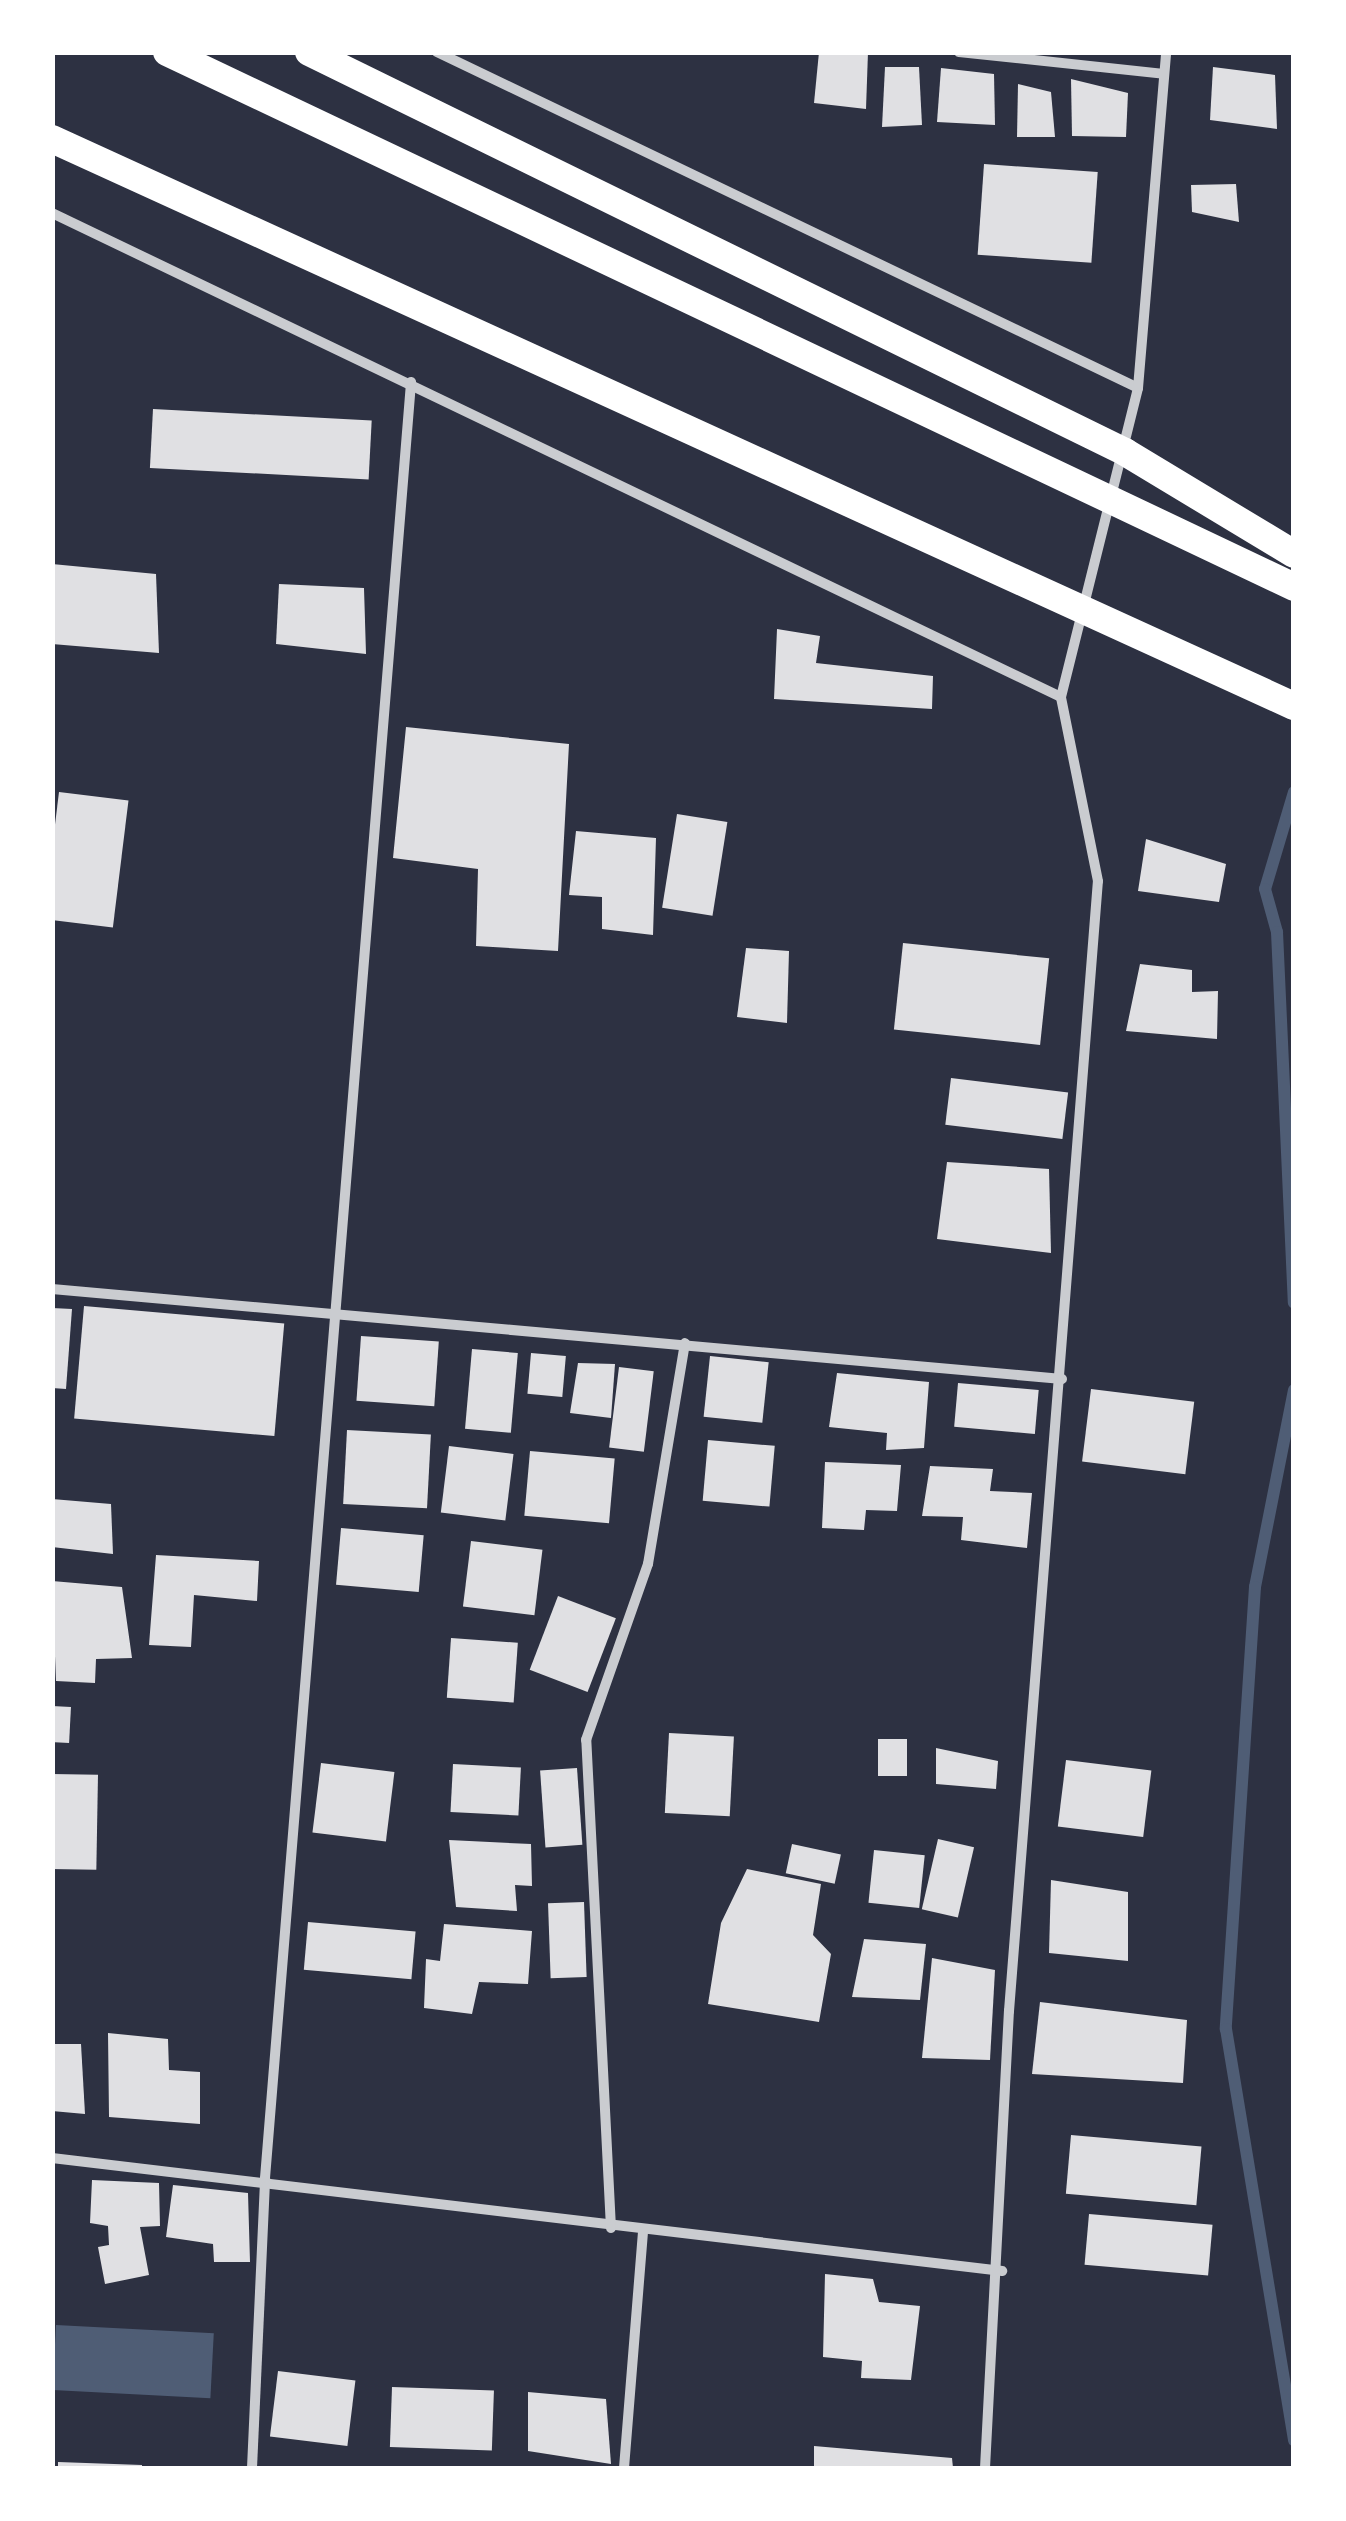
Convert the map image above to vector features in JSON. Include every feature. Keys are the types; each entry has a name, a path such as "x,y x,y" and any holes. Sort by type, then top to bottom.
{"highway":[{"path":"168,52 1294,587"},
{"path":"309,52 1125,452 1294,554"},
{"path":"52,138 1294,706"}],"street":[{"path":"437,52 1138,388"},
{"path":"960,52 1164,74"},
{"path":"985,2468 1002,2271 1010,2011 1098,881 1061,696 1138,388 1166,52"},
{"path":"52,213 412,382 1061,696"},
{"path":"252,2468 265,2178 412,382"},
{"path":"52,1289 1062,1379"},
{"path":"611,2228 586,1740 648,1564 685,1343"},
{"path":"52,2158 265,2178 643,2233 1002,2271"},
{"path":"624,2468 643,2233"}],"water":[{"path":"56,2325 214,2333 210,2398 53,2390"}],"building":[{"path":"819,52 868,52 866,109 814,103"},
{"path":"885,67 919,67 922,125 882,127"},
{"path":"1213,67 1275,75 1277,129 1210,120"},
{"path":"941,68 994,74 995,125 937,122"},
{"path":"1071,79 1128,93 1126,137 1072,136"},
{"path":"1018,84 1051,92 1055,137 1017,137"},
{"path":"984,164 1098,172 1091,263 978,255"},
{"path":"1236,184 1239,222 1192,212 1191,185"},
{"path":"153,409 372,420 369,479 150,468"},
{"path":"52,564 156,574 159,653 52,644"},
{"path":"279,584 364,588 366,654 276,644"},
{"path":"777,629 820,636 816,663 933,676 932,709 774,699"},
{"path":"406,727 569,744 558,951 476,946 478,869 393,858"},
{"path":"59,792 128,801 113,928 52,920 52,849"},
{"path":"677,814 727,822 713,916 662,908"},
{"path":"576,831 656,838 653,935 602,929 602,897 569,895"},
{"path":"1146,839 1226,864 1219,902 1138,891"},
{"path":"903,943 1049,958 1040,1045 894,1030"},
{"path":"746,948 789,951 787,1023 737,1017"},
{"path":"1140,964 1192,970 1192,992 1218,991 1217,1039 1126,1031"},
{"path":"951,1078 1068,1092 1062,1139 945,1125"},
{"path":"947,1162 1049,1169 1051,1253 937,1239"},
{"path":"84,1306 284,1324 274,1436 74,1419"},
{"path":"52,1308 72,1309 66,1389 52,1388"},
{"path":"361,1336 439,1341 434,1406 356,1401"},
{"path":"472,1349 518,1353 511,1433 465,1429"},
{"path":"531,1353 566,1356 562,1397 527,1394"},
{"path":"710,1356 769,1362 762,1423 704,1417"},
{"path":"578,1363 615,1364 611,1418 570,1413"},
{"path":"619,1367 654,1371 644,1452 609,1447"},
{"path":"837,1373 929,1382 924,1448 886,1450 887,1433 829,1427"},
{"path":"958,1383 1039,1390 1035,1434 954,1427"},
{"path":"1091,1389 1194,1402 1185,1474 1082,1461"},
{"path":"347,1430 431,1434 427,1508 343,1504"},
{"path":"708,1440 775,1446 769,1507 703,1501"},
{"path":"449,1446 514,1454 505,1520 441,1513"},
{"path":"530,1451 615,1458 609,1523 524,1516"},
{"path":"825,1462 901,1465 897,1511 866,1510 864,1530 822,1528"},
{"path":"930,1466 993,1469 990,1491 1032,1493 1027,1548 961,1540 963,1517 922,1516"},
{"path":"52,1499 111,1504 113,1554 52,1547"},
{"path":"341,1528 424,1535 419,1592 336,1585"},
{"path":"471,1541 542,1550 534,1615 463,1607"},
{"path":"156,1555 259,1561 257,1601 194,1595 191,1647 149,1645"},
{"path":"52,1581 122,1587 132,1658 96,1659 95,1683 56,1681"},
{"path":"558,1596 616,1618 588,1692 530,1670"},
{"path":"451,1638 518,1643 514,1703 447,1698"},
{"path":"52,1706 71,1707 69,1743 52,1742"},
{"path":"669,1733 734,1736 730,1816 665,1813"},
{"path":"878,1739 907,1739 907,1776 878,1776"},
{"path":"936,1748 998,1761 996,1789 936,1784"},
{"path":"1066,1760 1151,1770 1143,1837 1058,1827"},
{"path":"321,1763 394,1772 386,1841 312,1832"},
{"path":"453,1764 521,1768 518,1815 450,1812"},
{"path":"577,1768 582,1845 545,1847 540,1771"},
{"path":"52,1774 98,1775 96,1870 52,1869"},
{"path":"938,1839 974,1847 958,1917 922,1909"},
{"path":"449,1840 531,1844 532,1886 515,1885 517,1911 456,1907"},
{"path":"792,1844 841,1854 835,1884 786,1873"},
{"path":"874,1850 925,1855 919,1908 868,1903"},
{"path":"747,1869 821,1884 813,1935 831,1954 819,2022 708,2004 721,1923"},
{"path":"1051,1880 1128,1892 1128,1961 1049,1953"},
{"path":"584,1902 587,1977 551,1978 548,1903"},
{"path":"308,1922 416,1931 411,1979 304,1970"},
{"path":"444,1924 532,1931 528,1984 479,1982 472,2014 424,2008 426,1959 440,1961"},
{"path":"864,1939 926,1944 920,2000 852,1997"},
{"path":"932,1958 995,1970 990,2060 922,2058"},
{"path":"1040,2002 1187,2020 1183,2083 1032,2074"},
{"path":"108,2033 168,2039 169,2070 200,2072 200,2124 109,2117"},
{"path":"52,2044 81,2044 85,2114 52,2111"},
{"path":"1071,2135 1202,2146 1196,2205 1066,2194"},
{"path":"92,2180 159,2183 160,2226 140,2227 149,2275 105,2284 98,2247 109,2245 108,2226 90,2223"},
{"path":"173,2185 248,2193 250,2262 214,2262 213,2244 166,2237"},
{"path":"1089,2214 1213,2225 1208,2276 1085,2265"},
{"path":"825,2274 873,2279 879,2302 920,2306 911,2380 861,2378 862,2361 823,2357"},
{"path":"278,2371 355,2381 347,2446 270,2437"},
{"path":"392,2387 494,2391 492,2451 390,2447"},
{"path":"528,2392 606,2399 611,2464 528,2451"},
{"path":"814,2446 952,2458 953,2468 814,2468"},
{"path":"58,2462 142,2465 142,2468 58,2468"}],"waterway":[{"path":"1294,792 1265,889 1277,932 1294,1303"},
{"path":"1294,1390 1255,1587 1226,2029 1294,2440"}]}
